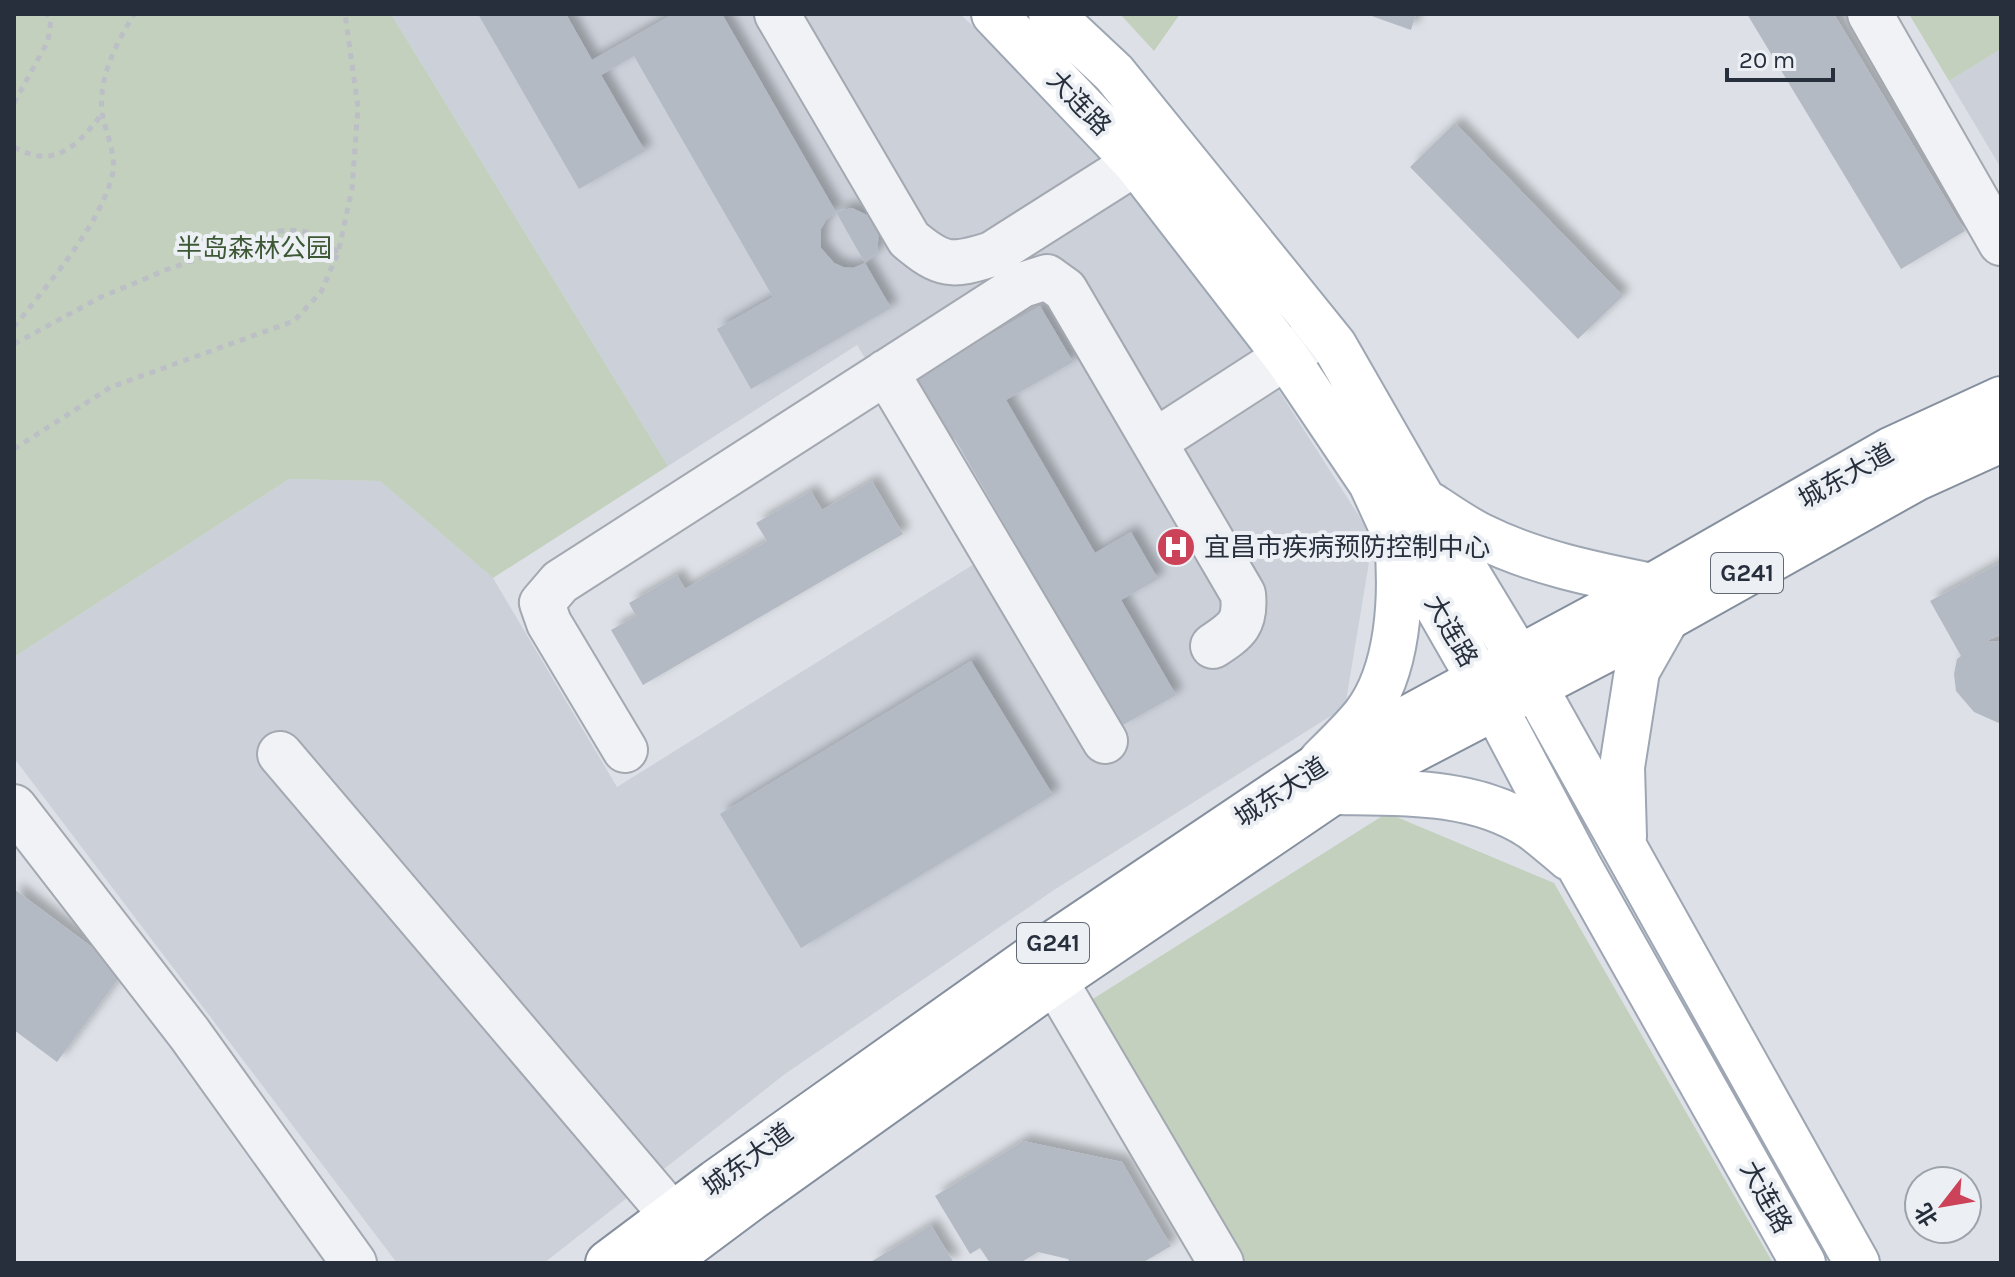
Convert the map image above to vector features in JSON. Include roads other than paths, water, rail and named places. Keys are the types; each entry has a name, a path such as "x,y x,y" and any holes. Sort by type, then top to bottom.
{"main road":[{"name":"大连路","path":"994,14 1153,153 1334,345 1527,672 1857,1263"},
{"name":"大连路","path":"1051,14 1114,73 1153,153 1371,483 1397,536 1487,694 1579,866 1803,1263"},
{"name":"城东大道","path":"1659,602 1890,450 2001,399"},
{"name":"城东大道","path":"608,1263 1033,957 1323,781 1659,602 2001,440"},
{"path":"1423,500 1477,534 1518,552 1659,602 1637,671 1622,767 1624,843"},
{"path":"1397,536 1401,587 1388,663 1366,714 1323,781 1419,792 1484,805 1529,826 1579,866"},
{"name":"城东大道","path":"664,1263 1055,981 1323,781"}],"street":[{"path":"777,14 909,239 929,256 960,264 992,254 1153,153"},
{"path":"1870,14 2001,243"},
{"path":"625,750 549,623 542,603 560,582 1022,285 1047,277 1065,290 1243,594 1245,613 1235,632 1213,646"},
{"path":"1154,442 1323,332"},
{"path":"886,372 1105,741"},
{"path":"280,754 672,1215"},
{"path":"14,807 189,1033 354,1263"},
{"path":"1055,981 1221,1263"}],"place":[{"name":"宜昌市疾病预防控制中心","path":"1176,547"}],"park label":[{"name":"半岛森林公园","path":"254,248"}]}
